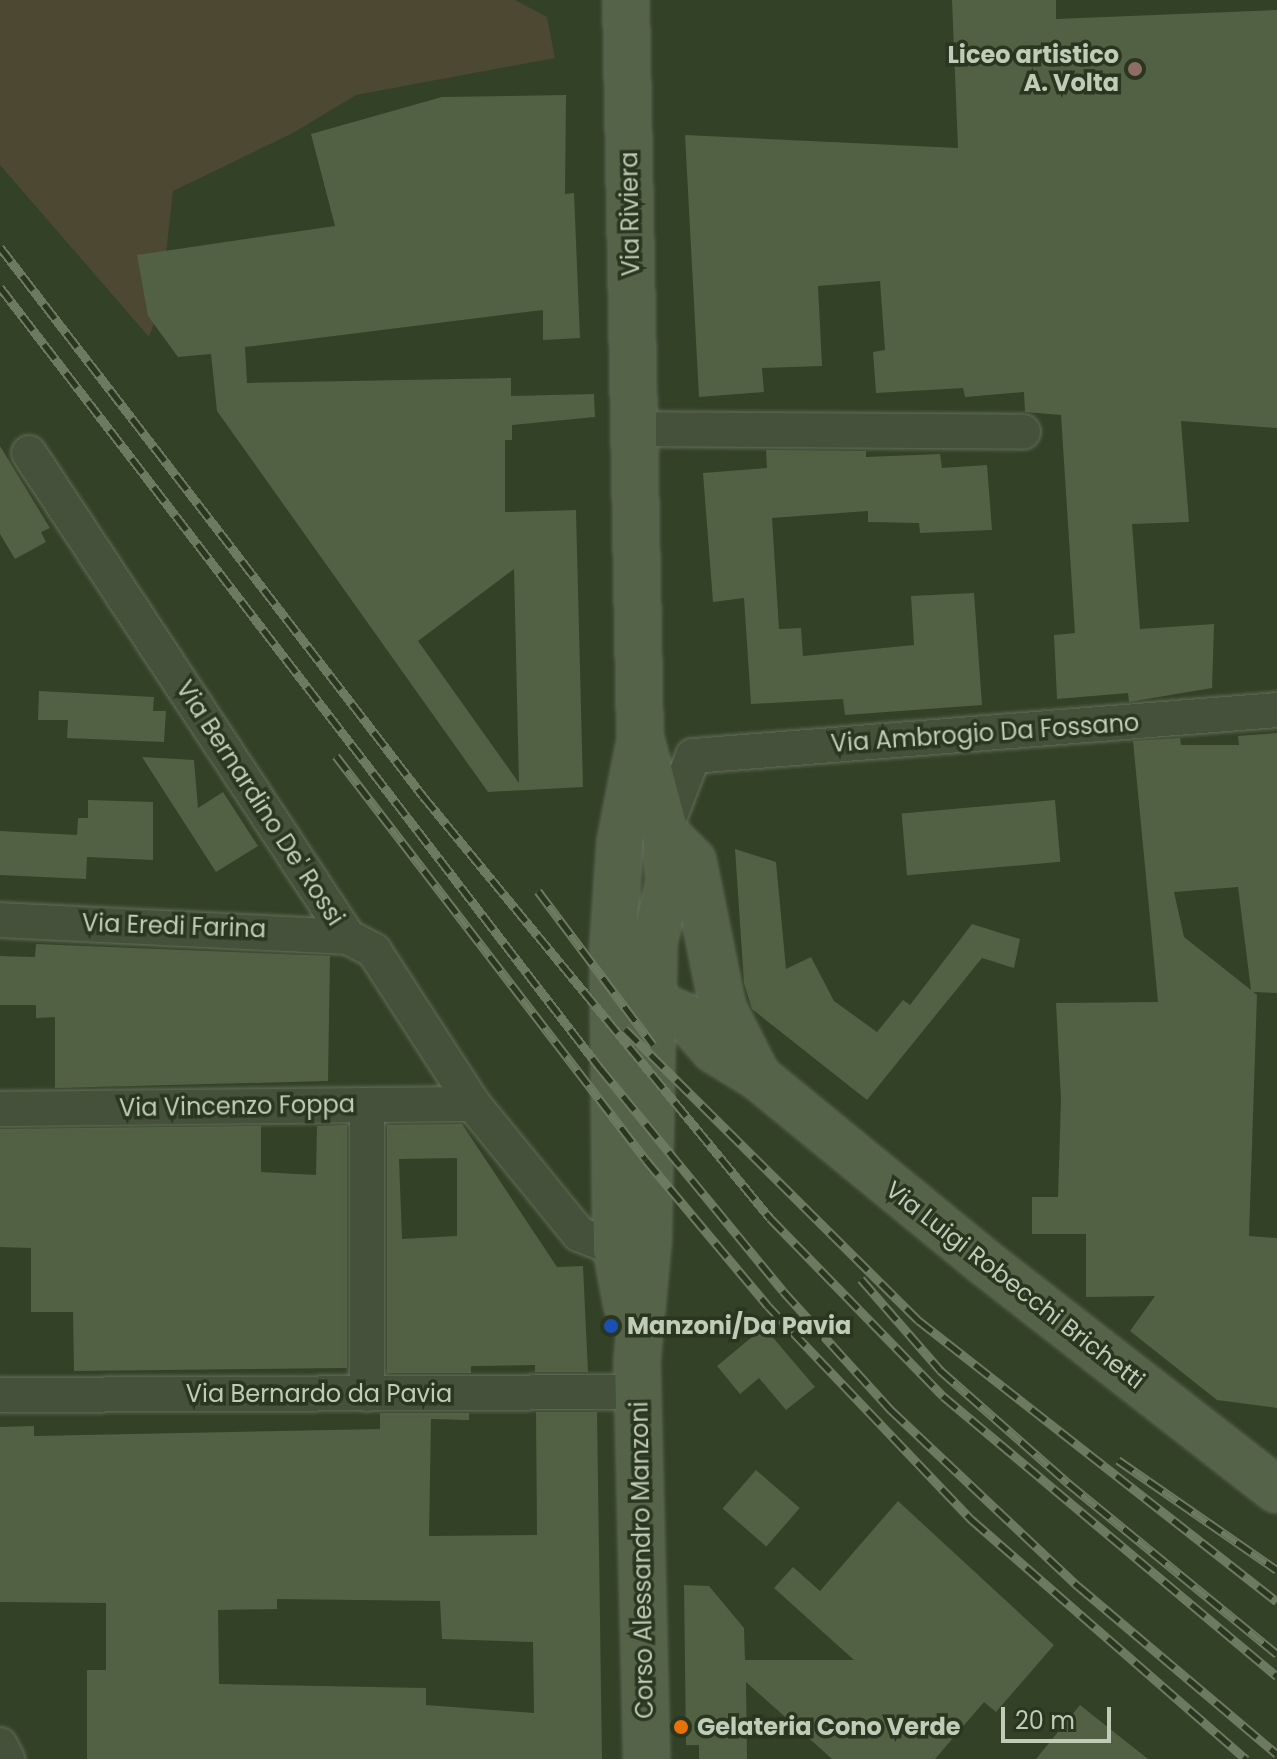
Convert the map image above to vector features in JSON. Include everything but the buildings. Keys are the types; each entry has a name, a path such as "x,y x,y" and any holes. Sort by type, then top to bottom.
{"street":[{"name":"Via Riviera","path":"626,0 640,736 619,853 634,944 686,1013"},
{"path":"633,429 1023,432"},
{"name":"Via Bernardino De' Rossi","path":"29,453 348,937 374,951 473,1104 579,1234 632,1246"},
{"name":"Via Ambrogio Da Fossano","path":"693,756 1277,710"},
{"name":"Via Riviera","path":"634,944 669,883 665,829 640,736"},
{"name":"Via Riviera","path":"665,829 693,756"},
{"name":"Via Riviera","path":"665,829 693,861 686,1013"},
{"path":"619,853 640,830 665,829"},
{"name":"Via Eredi Farina","path":"0,920 348,937"},
{"name":"Corso Alessandro Manzoni","path":"634,944 632,1246 647,1759"},
{"name":"Corso Alessandro Manzoni","path":"632,1246 686,1013"},
{"name":"Via Luigi Robecchi Brichetti","path":"686,1013 757,1076 988,1265 1277,1490"},
{"name":"Via Vincenzo Foppa","path":"0,1109 473,1104"},
{"path":"367,1105 367,1394"},
{"name":"Via Bernardo da Pavia","path":"0,1395 367,1394 637,1376"},
{"path":"0,1745 7,1759"}],"shaded area":[{"path":"0,0 515,0 547,17 555,58 356,95 293,133 173,191 160,307 149,337 0,165"}],"railway":[{"path":"0,247 423,796 770,1218 943,1396 1277,1676"},
{"path":"0,287 600,1068 783,1291 891,1410 1078,1586 1277,1754"},
{"path":"336,756 646,1160 768,1306 972,1520 1246,1759"},
{"path":"538,891 653,1045"},
{"path":"625,1029 918,1320 1277,1601"},
{"path":"861,1279 940,1370 1068,1483 1277,1654"},
{"path":"1118,1460 1277,1570"}],"place":[{"name":"Liceo artistico A. Volta","path":"1135,69"},
{"name":"Manzoni/Da Pavia","path":"611,1326"},
{"name":"Gelateria Cono Verde","path":"681,1727"}]}
